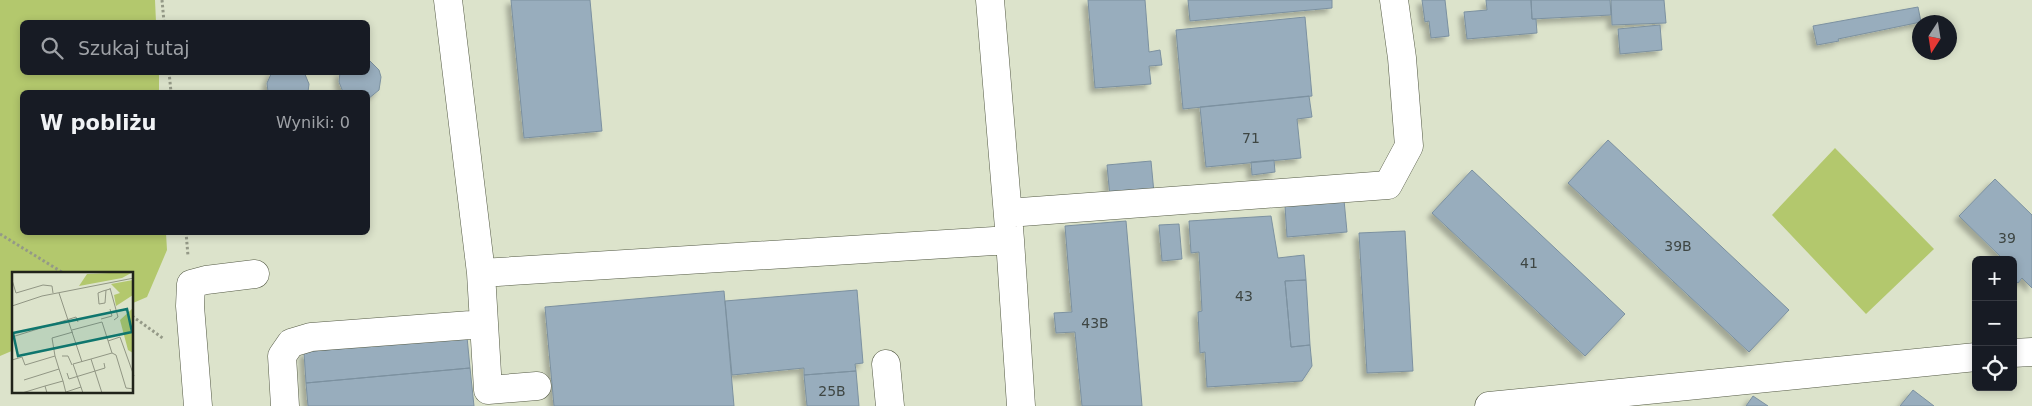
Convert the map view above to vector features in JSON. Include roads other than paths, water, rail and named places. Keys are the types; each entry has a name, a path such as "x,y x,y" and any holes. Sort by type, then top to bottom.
{"street":[{"path":"448,0 482,273 488,390 536,386"},
{"path":"990,0 1009,226 1021,406"},
{"path":"482,273 1009,226 1388,185 1409,146 1402,58 1394,0"},
{"path":"198,406 190,306 191,284 206,280 256,274"},
{"path":"285,406 282,356 291,342 311,337 484,324"},
{"path":"2017,353 2032,352"},
{"path":"1489,406 1972,357"},
{"path":"886,364 890,406"}]}
